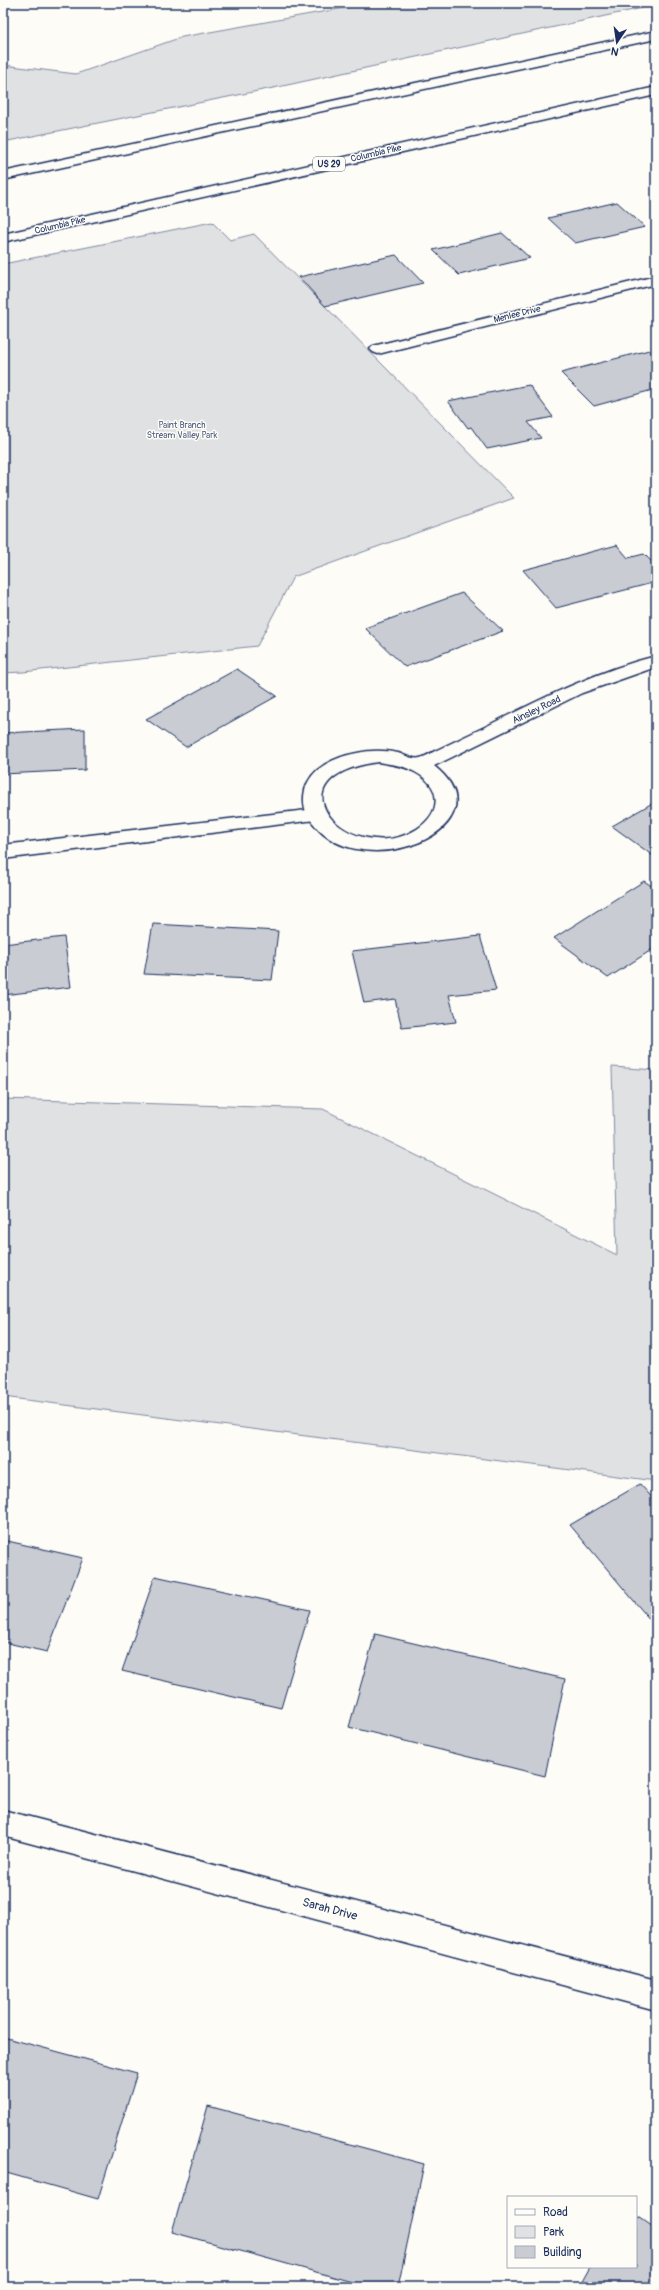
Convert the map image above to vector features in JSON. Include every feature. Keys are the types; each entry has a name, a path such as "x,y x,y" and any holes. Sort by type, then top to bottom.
{"main road":[{"path":"3,176 656,35"},
{"name":"Columbia Pike","path":"3,238 656,91"},
{"name":"Menlee Drive","path":"378,349 656,280"},
{"name":"Ainsley Road","path":"420,766 576,689 656,661"},
{"path":"378,756 400,759 420,766 435,776 444,789 446,803 442,817 431,829 415,838 387,844 372,844 351,840 333,832 318,820 316,814 312,806 312,791 321,777 336,766 356,759 378,756"},
{"path":"3,852 316,814"},
{"name":"Sarah Drive","path":"3,1824 656,1995"}],"green space":[{"path":"372,3 656,3 656,5 278,87 3,142 3,65 76,74 182,37"},
{"name":"Paint Branch Stream Valley Park","path":"212,222 230,240 254,234 514,498 293,577 257,646 3,673 3,264"},
{"path":"612,1067 656,1070 656,1481 3,1397 3,1099 323,1109 617,1255"}],"building":[{"path":"617,202 645,227 575,243 548,218"},
{"path":"502,233 530,258 459,275 433,250"},
{"path":"396,255 423,283 325,306 299,277"},
{"path":"649,350 656,356 656,389 594,406 561,373"},
{"path":"529,385 553,417 528,422 541,438 487,449 471,427 468,428 448,401"},
{"path":"617,545 628,558 644,554 656,566 656,582 556,608 523,570"},
{"path":"462,593 503,631 405,667 365,628"},
{"path":"237,669 277,696 186,747 146,719"},
{"path":"85,729 85,770 3,774 3,733"},
{"path":"656,801 656,858 612,826"},
{"path":"644,881 656,889 656,947 608,978 554,938"},
{"path":"153,924 278,931 272,980 144,974"},
{"path":"480,936 496,990 449,995 456,1022 402,1028 395,999 364,1003 352,951"},
{"path":"64,937 71,987 3,995 3,944"},
{"path":"640,1484 656,1502 656,1627 570,1525"},
{"path":"3,1540 83,1558 47,1652 3,1642"},
{"path":"155,1576 310,1610 281,1708 122,1671"},
{"path":"375,1634 565,1679 545,1776 349,1727"},
{"path":"3,2037 137,2073 98,2199 3,2172"},
{"path":"208,2106 424,2164 398,2287 370,2287 172,2232"},
{"path":"637,2216 656,2229 656,2287 579,2287 589,2268 637,2268"}]}
